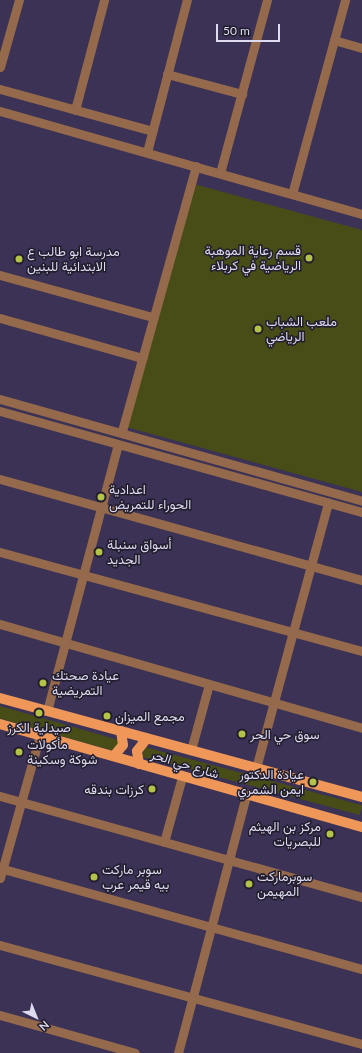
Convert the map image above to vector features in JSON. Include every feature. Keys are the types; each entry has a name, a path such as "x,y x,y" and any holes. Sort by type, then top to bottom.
{"main road":[{"name":"شارع حي الحر","path":"0,698 362,797"},
{"name":"شارع حي الحر","path":"0,724 362,827"},
{"path":"114,756 123,745 121,731"},
{"path":"139,764 137,751 148,738"}],"street":[{"path":"0,67 19,0"},
{"path":"75,110 104,0"},
{"path":"147,152 186,0"},
{"path":"220,173 267,0"},
{"path":"292,194 345,0"},
{"path":"334,40 362,48"},
{"path":"167,74 242,94"},
{"path":"0,90 152,131"},
{"path":"0,111 362,214"},
{"path":"122,431 196,166"},
{"path":"0,275 153,317"},
{"path":"0,318 142,358"},
{"path":"0,398 122,431 362,501"},
{"path":"0,411 362,512"},
{"path":"46,711 118,444"},
{"path":"0,478 362,580"},
{"path":"256,768 328,503"},
{"path":"0,552 362,651"},
{"path":"0,624 362,728"},
{"path":"191,750 209,684"},
{"path":"40,735 1,872 212,927 362,969"},
{"path":"164,842 182,777"},
{"path":"178,1053 246,795"},
{"path":"0,796 362,897"},
{"path":"0,945 362,1044"},
{"path":"0,1015 136,1053"}],"green space":[{"name":"ملعب الشباب الرياضي","path":"194,184 362,230 362,492 126,427"},
{"path":"0,706 121,741 118,752 0,718"},
{"path":"145,747 362,805 360,815 142,757"}],"place":[{"name":"قسم رعاية الموهبة الرياضية في كربلاء","path":"309,258"},
{"name":"مدرسة ابو طالب ع الابتدائية للبنين","path":"19,259"},
{"name":"ملعب الشباب الرياضي","path":"258,329"},
{"name":"اعدادية الحوراء للتمريض","path":"101,497"},
{"name":"أسواق سنبلة الجديد","path":"99,552"},
{"name":"عيادة صحتك التمريضية","path":"43,683"},
{"name":"صيدلية الكرز","path":"39,713"},
{"name":"مجمع الميزان","path":"107,716"},
{"name":"سوق حي الحر","path":"242,734"},
{"name":"مأكولات شوكة وسكينة","path":"19,752"},
{"name":"عيادة الدكتور ايمن الشمري","path":"313,782"},
{"name":"كرزات بندقه","path":"152,789"},
{"name":"مركز بن الهيثم للبصريات","path":"330,834"},
{"name":"سوبر ماركت بيه قيمر عرب","path":"94,877"},
{"name":"سوبرماركت المهيمن","path":"249,884"}]}
